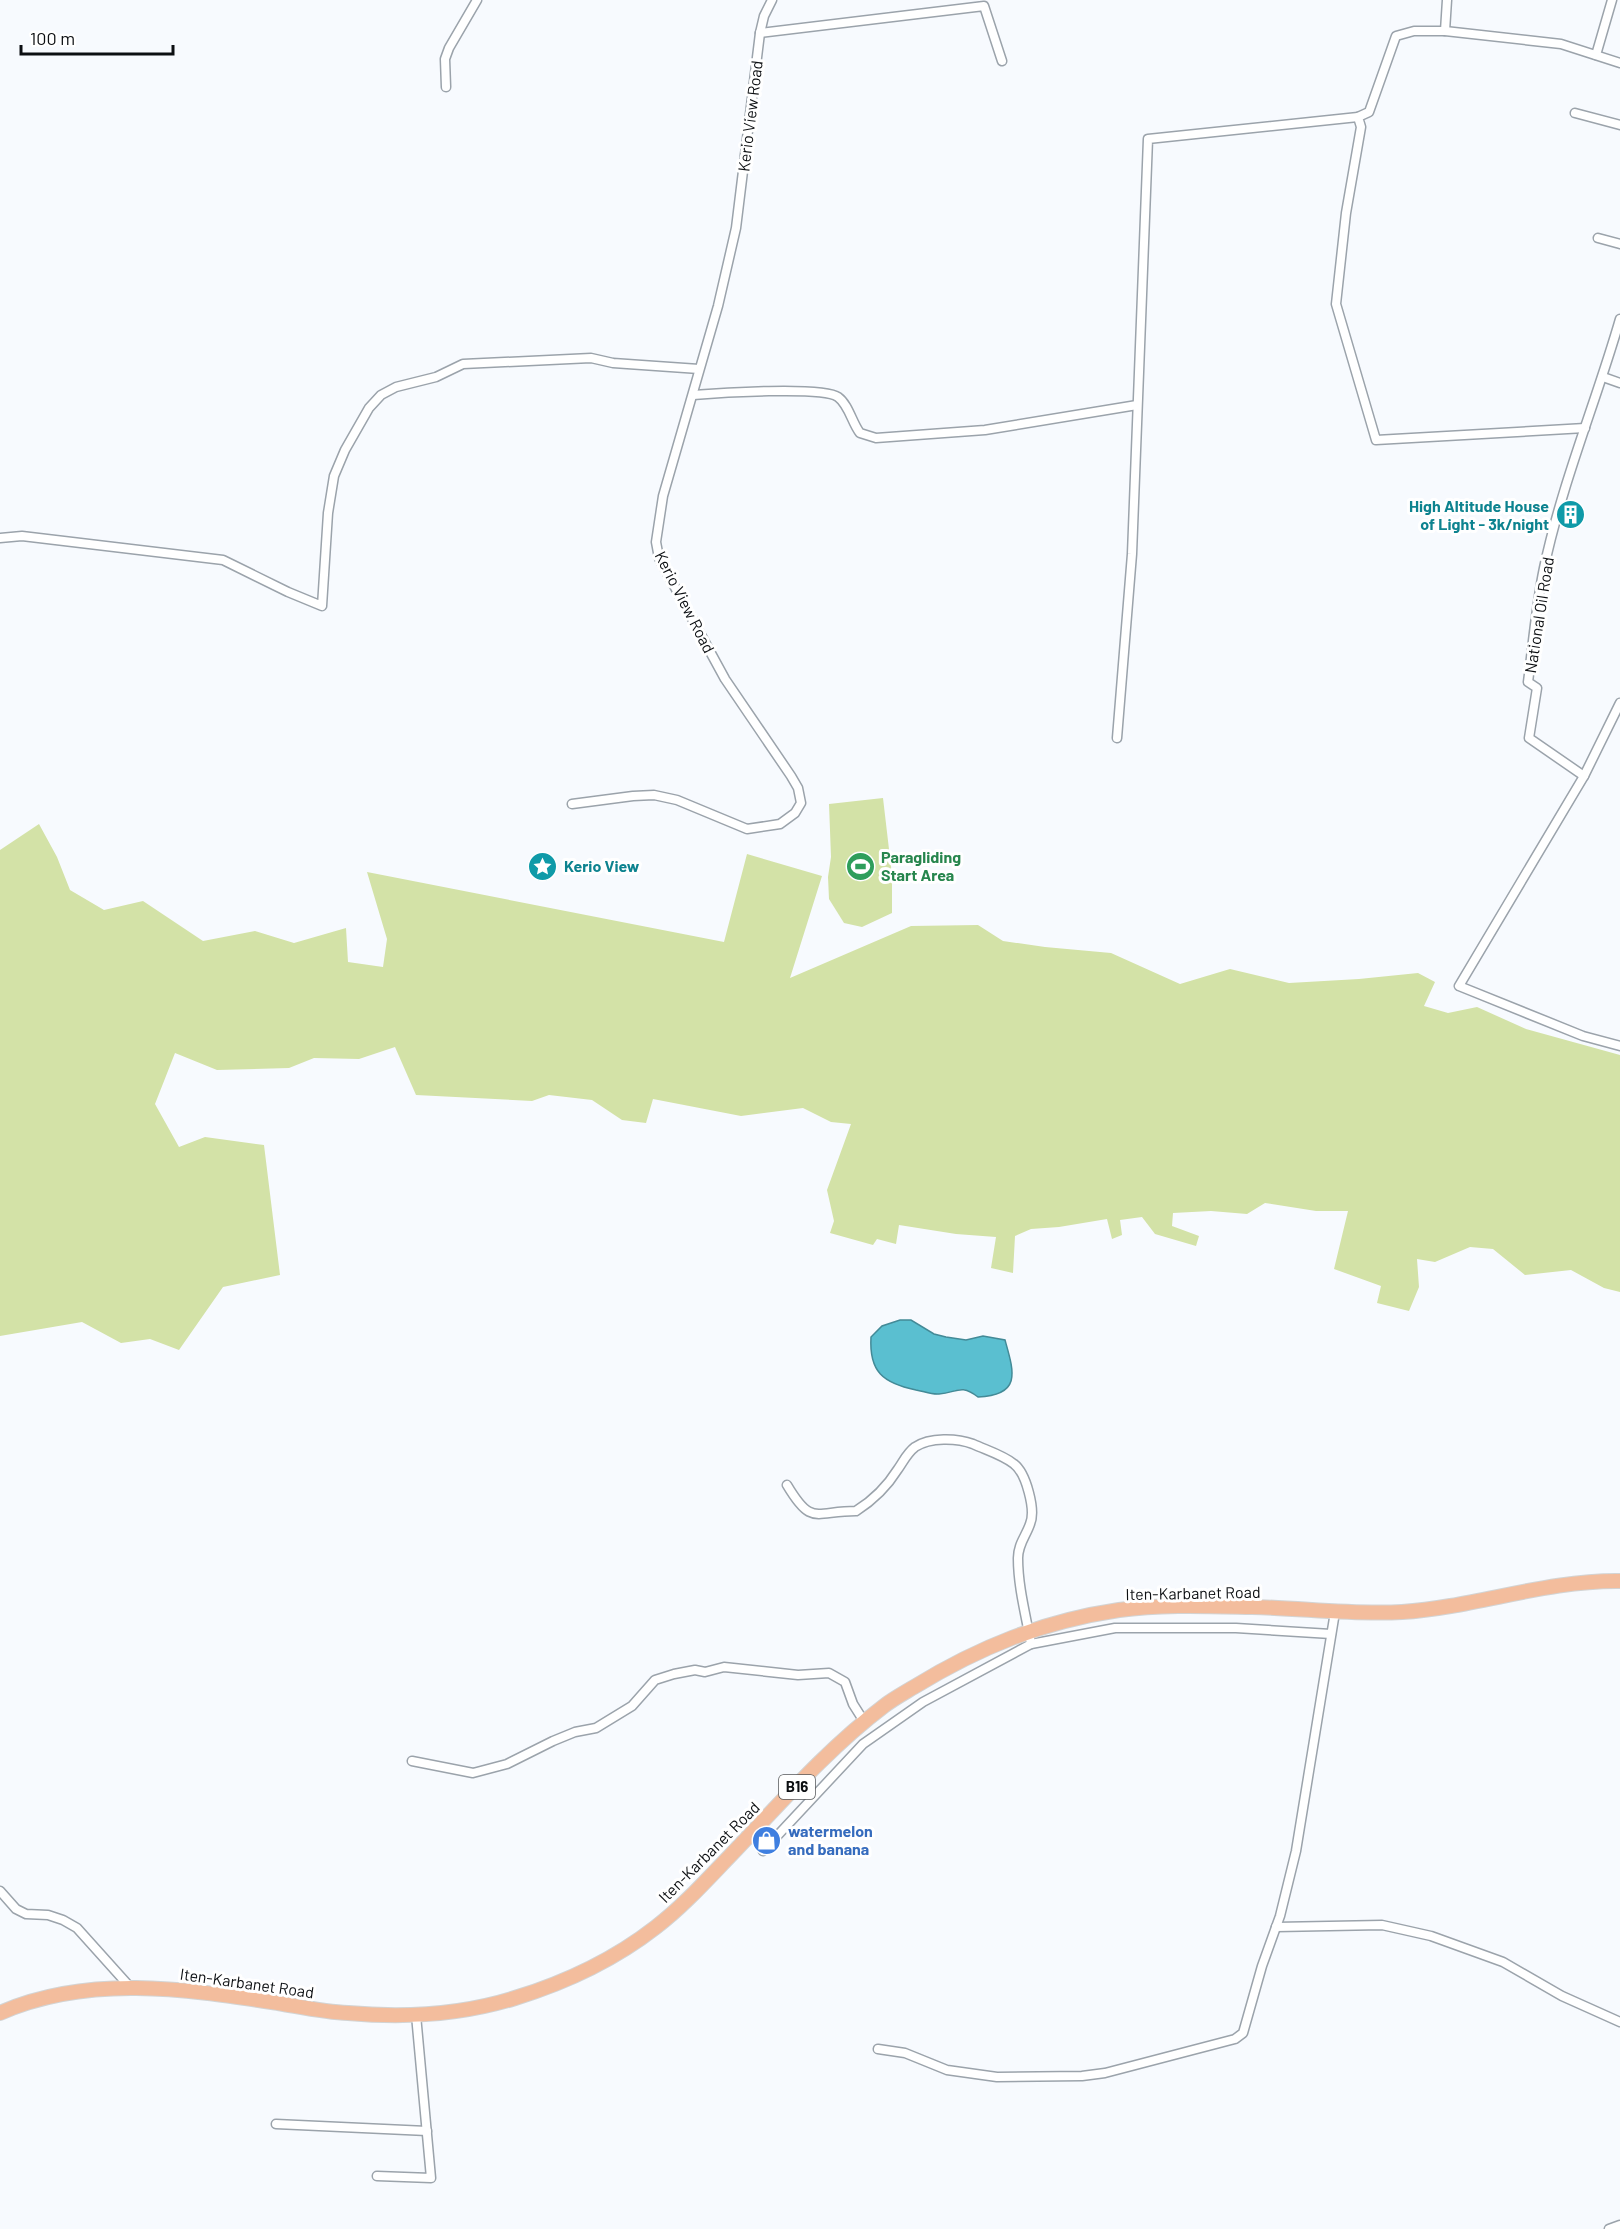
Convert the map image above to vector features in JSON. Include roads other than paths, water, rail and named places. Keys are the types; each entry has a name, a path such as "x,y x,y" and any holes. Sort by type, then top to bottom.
{"main road":[{"name":"Iten-Karbanet Road","path":"0,2013 66,1992 130,1987 219,1995 346,2013 416,2015 511,2000 561,1982 609,1958 657,1927 831,1752 885,1705 949,1665 1119,1610 1171,1606 1401,1612 1459,1605 1575,1582 1620,1581"}],"street":[{"path":"446,87 445,59 477,0"},
{"name":"Kerio View Road","path":"572,804 654,795 677,800 747,829 780,824 795,813 801,803 798,788 791,776 724,679 660,558 656,542 663,496 718,306 736,228 760,33 764,16 772,0"},
{"path":"1445,31 1447,0"},
{"path":"1596,55 1612,0"},
{"path":"760,33 984,6 1002,61"},
{"path":"1117,738 1132,554 1148,139 1358,117 1369,112 1396,36 1414,32 1445,31 1561,44 1620,63"},
{"path":"1575,113 1620,125"},
{"path":"1358,117 1362,127 1346,213 1336,304 1376,440 1585,428"},
{"path":"1598,238 1620,244"},
{"name":"National Oil Road","path":"1584,777 1529,738 1537,688 1528,682 1544,567 1576,450 1603,377 1620,318"},
{"path":"0,538 22,536 223,560 322,606 328,513 334,476 345,450 369,408 381,395 396,387 436,377 463,364 591,358 613,363 699,369"},
{"path":"1603,377 1620,383"},
{"path":"693,395 768,391 833,394 842,401 860,433 876,438 985,430 1137,405"},
{"path":"1620,703 1584,777 1459,986 1583,1036 1620,1046"},
{"path":"788,1485 804,1510 817,1515 856,1511 870,1501 897,1472 915,1447 925,1443 943,1440 964,1441 1016,1465 1026,1485 1032,1506 1030,1525 1019,1546 1018,1559 1022,1597 1030,1637"},
{"path":"878,2049 905,2053 947,2070 997,2077 1082,2076 1105,2073 1236,2039 1243,2033 1262,1966 1276,1928 1296,1851 1335,1612"},
{"path":"764,1851 863,1743 923,1702 1030,1637 1115,1628 1236,1628 1331,1634"},
{"path":"412,1761 473,1773 507,1764 575,1732 596,1728 632,1706 654,1680 695,1670 705,1672 724,1667 798,1675 829,1673 845,1682 853,1704 865,1723"},
{"path":"0,1891 16,1909 26,1914 48,1915 77,1928 130,1987"},
{"path":"1276,1928 1382,1924 1431,1936 1503,1962 1562,1996 1620,2022"},
{"path":"377,2176 431,2178 416,2015"},
{"path":"276,2124 427,2131"},
{"path":"1609,2229 1620,2225"}],"water":[{"path":"900,1320 911,1320 934,1334 946,1337 966,1340 983,1336 1005,1340 1012,1372 1008,1387 1002,1392 978,1397 967,1390 939,1394 895,1384 880,1374 876,1367 871,1349 871,1337 882,1326"}],"place":[{"name":"High Altitude House of Light - 3k/night","path":"1570,515"},
{"name":"Kerio View","path":"543,866"},
{"name":"Paragliding Start Area","path":"860,866"},
{"name":"watermelon and banana","path":"767,1840"}]}
